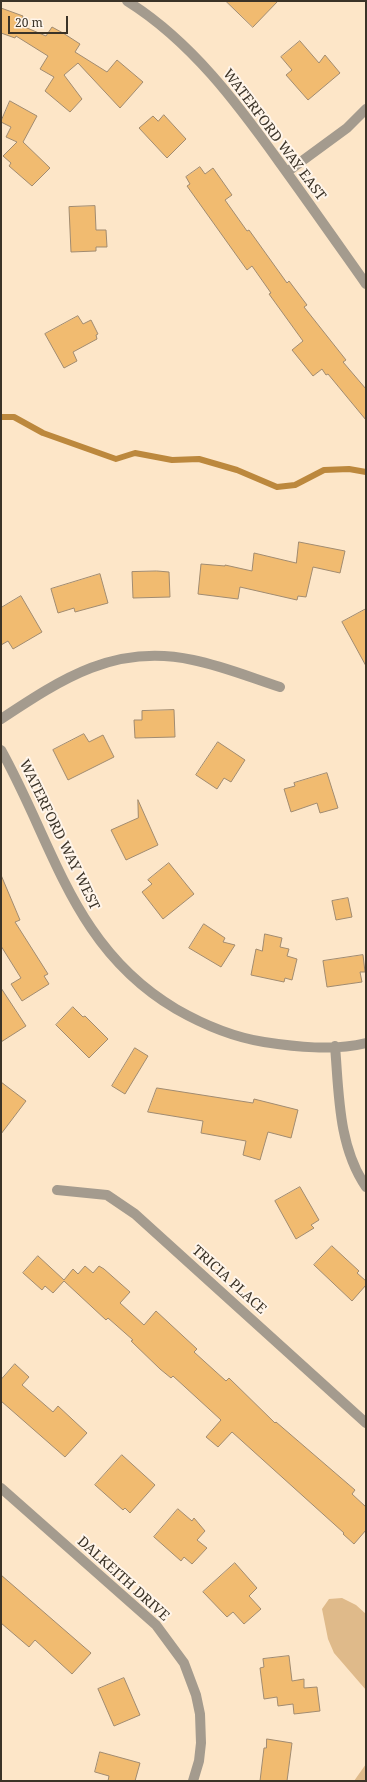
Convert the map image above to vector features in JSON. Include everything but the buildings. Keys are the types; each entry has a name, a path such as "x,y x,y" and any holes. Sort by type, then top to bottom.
{"street":[{"name":"WATERFORD WAY EAST","path":"127,1 171,35 200,62 243,112 366,284"},
{"path":"287,172 347,128 366,110"},
{"path":"1,719 34,697 83,670 103,662 135,656 160,655 192,660 280,687"},
{"name":"WATERFORD WAY WEST","path":"1,750 14,773 66,887 84,919 104,948 132,977 161,1000 199,1023 247,1040 297,1047 335,1046 366,1043"},
{"path":"335,1046 342,1124 352,1160 366,1187"},
{"name":"TRICIA PLACE","path":"57,1190 107,1195 135,1214 366,1423"},
{"name":"DALKEITH DRIVE","path":"1,1488 156,1625 184,1662 196,1695 200,1714 201,1743 199,1762 193,1781"}],"shaded area":[{"path":"342,1598 356,1605 366,1614 366,1690 334,1653 328,1639 322,1609 329,1599"},
{"path":"366,1764 366,1781 354,1781"}],"waterway":[{"path":"1,417 14,417 43,433 116,459 135,453 172,460 199,459 237,470 277,487 295,485 324,470 349,469 366,472"}]}
